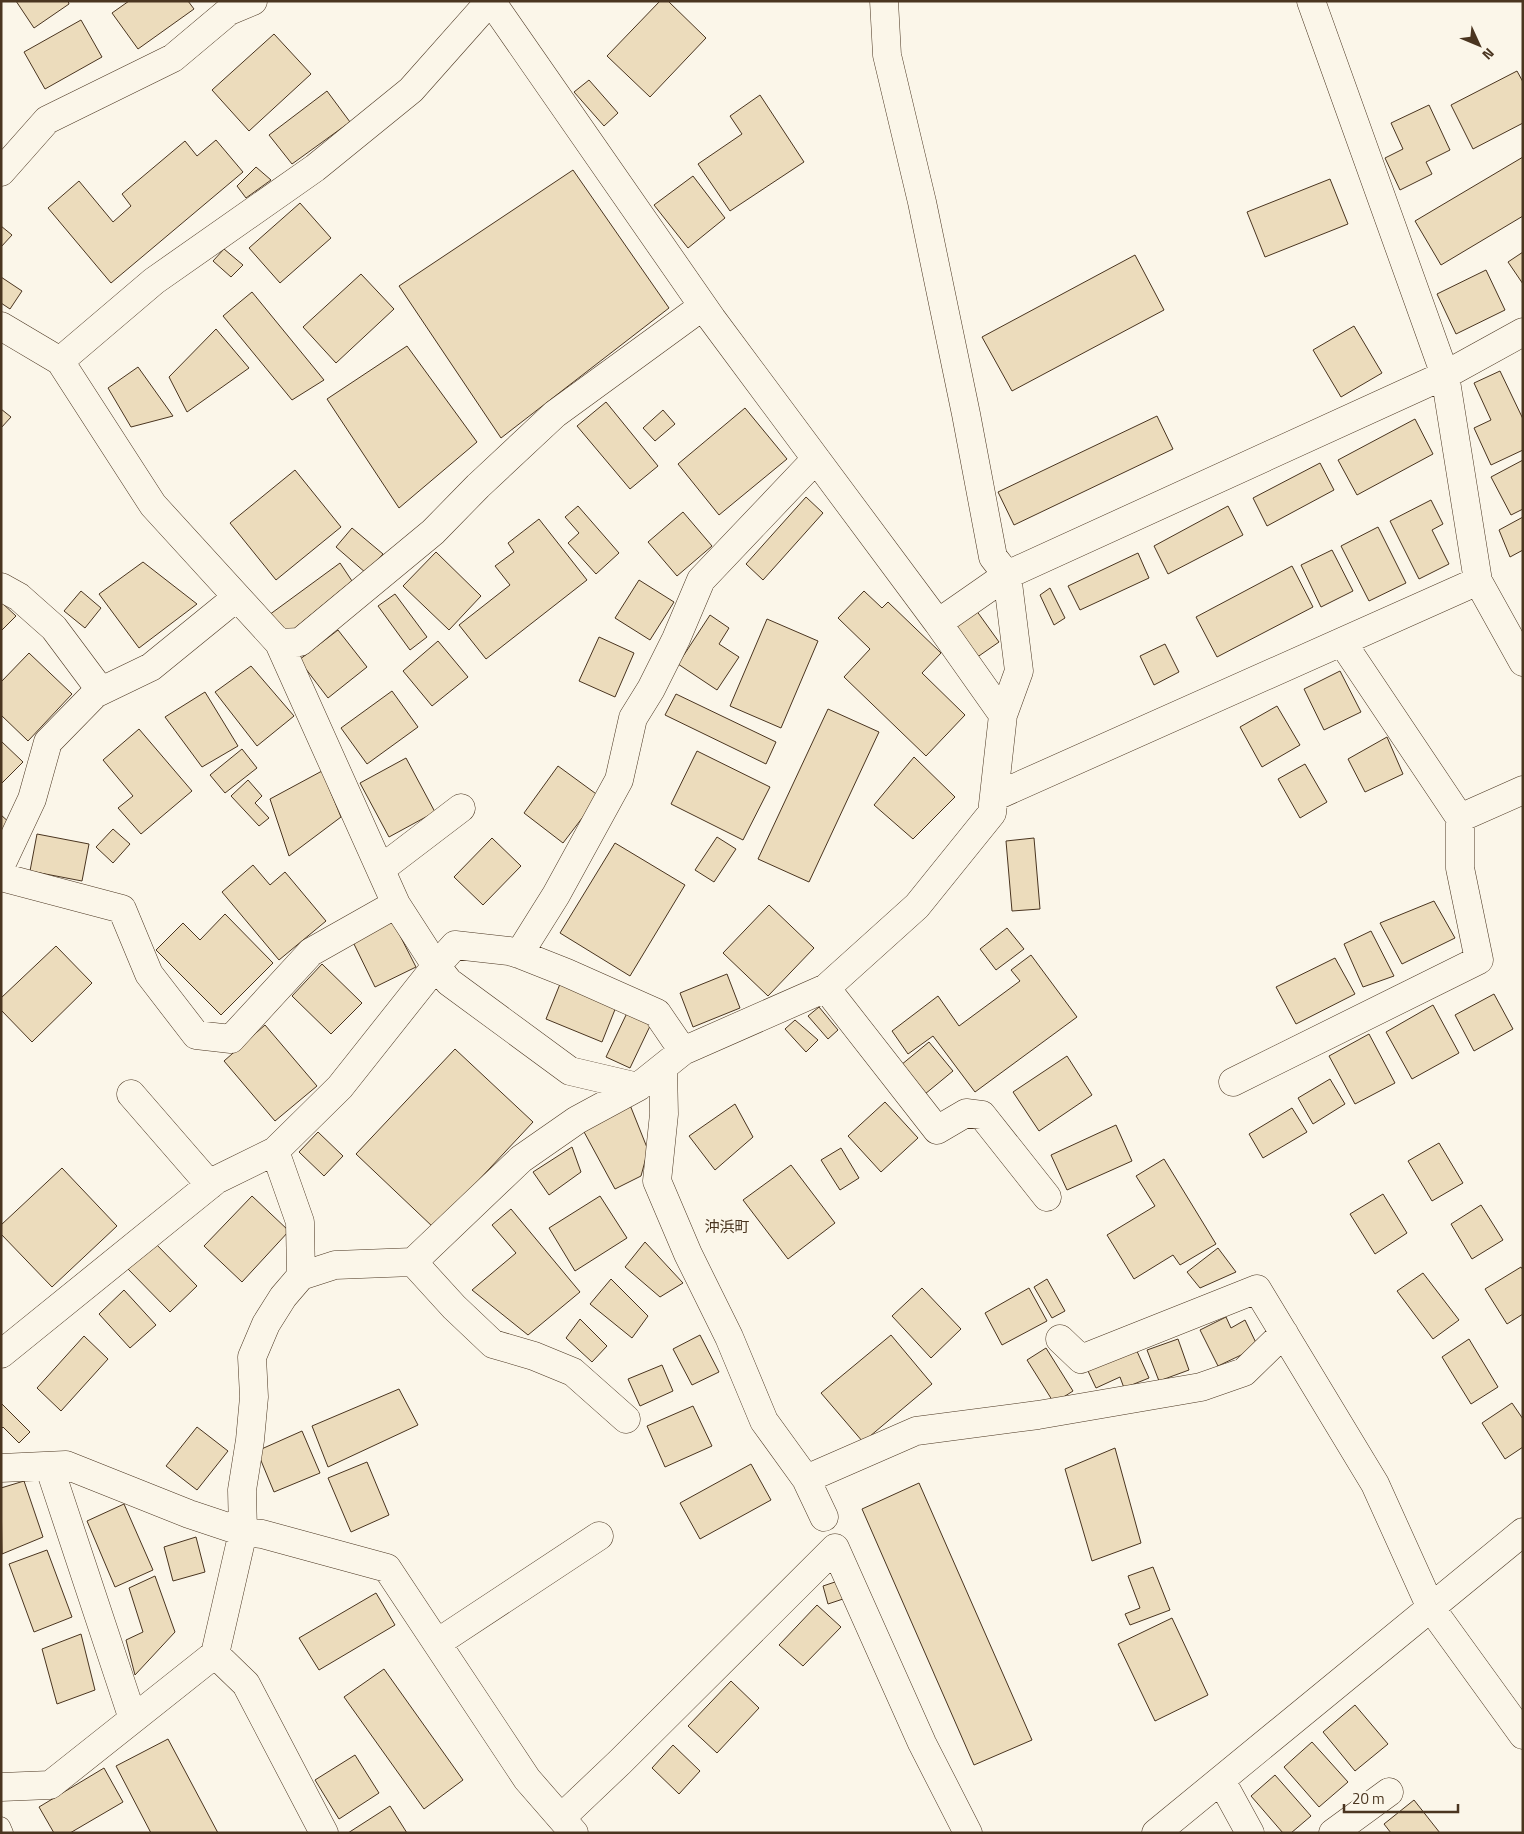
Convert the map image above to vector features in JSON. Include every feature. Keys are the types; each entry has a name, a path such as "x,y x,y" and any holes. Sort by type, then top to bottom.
{"street":[{"path":"60,361 154,281 315,168 411,90 491,1 703,306 938,623 1003,715"},
{"path":"1,1787 50,1785 215,1654 243,1532 242,1490 250,1440 254,1397 252,1357 266,1324 283,1297 301,1276 334,1265 413,1262 520,1159 577,1120 638,1087 673,1060 826,988 917,906 992,813 1003,715 1018,671 1007,576 993,557 962,394 922,202 887,54 884,1"},
{"path":"1311,1 1445,375 1478,581 1523,662"},
{"path":"1,172 47,120 174,58 233,5"},
{"path":"279,644 300,642 433,532 478,486 554,414 703,306"},
{"path":"1,326 60,361 152,505 279,644 396,904 436,966 449,982 570,1072 638,1087"},
{"path":"938,623 1007,576 1445,375 1523,332"},
{"path":"518,954 556,895 619,780 633,718 676,639 701,580 816,459"},
{"path":"994,797 1478,581"},
{"path":"1,587 19,597 54,628 101,691"},
{"path":"1,865 32,799 48,742 95,694 151,667 237,597"},
{"path":"1233,1082 1479,960 1460,868 1460,818 1342,642"},
{"path":"1460,818 1523,790"},
{"path":"380,869 461,808"},
{"path":"1,877 122,909 149,974 196,1035 231,1039 311,952 396,904"},
{"path":"1,1354 216,1180 275,1151 340,1087 436,966 455,945 509,951 567,973 656,1012 673,1060 664,1114 657,1181 688,1254 729,1338 764,1420 806,1479 824,1518"},
{"path":"826,988 937,1130 966,1113 982,1115 1047,1197"},
{"path":"131,1094 210,1185"},
{"path":"275,1151 300,1222 301,1276"},
{"path":"413,1262 454,1308 493,1344 534,1356 573,1372 626,1419"},
{"path":"1060,1339 1081,1359 1257,1289 1375,1484 1431,1608 1523,1735"},
{"path":"806,1479 916,1430 1038,1415 1201,1387 1244,1372 1284,1333"},
{"path":"1,1468 66,1465 189,1514 243,1532 262,1534 387,1568 528,1779 568,1825 620,1762 835,1548 922,1743 968,1833"},
{"path":"49,1466 133,1719"},
{"path":"1156,1833 1523,1532"},
{"path":"437,1643 599,1536"},
{"path":"215,1654 246,1684 324,1833"},
{"path":"1221,1780 1250,1833"},
{"path":"1334,1833 1389,1792"}],"lane":[{"path":"1,1826 4,1833"}],"building":[{"path":"16,1 68,1 69,4 34,28"},
{"path":"129,1 188,1 194,9 138,49 112,13"},
{"path":"660,1 668,1 706,38 650,97 607,56"},
{"path":"81,20 102,57 45,89 24,52"},
{"path":"274,34 311,74 249,131 212,90"},
{"path":"1517,71 1523,82 1523,123 1473,149 1451,105"},
{"path":"589,80 618,113 604,126 574,92"},
{"path":"327,91 350,122 292,164 269,135"},
{"path":"760,95 804,162 730,211 698,164 742,134 730,116"},
{"path":"1429,105 1450,150 1426,162 1432,174 1400,190 1385,158 1403,149 1391,123"},
{"path":"216,140 243,172 111,283 48,208 79,181 113,222 131,206 122,194 185,141 197,156"},
{"path":"1523,157 1523,216 1441,265 1415,221"},
{"path":"256,167 271,180 246,198 237,186"},
{"path":"573,170 669,308 501,438 399,286"},
{"path":"693,176 725,218 688,248 654,205"},
{"path":"1330,179 1348,224 1265,257 1247,212"},
{"path":"300,203 331,238 280,283 249,248"},
{"path":"1,226 12,235 1,247"},
{"path":"224,249 243,265 231,277 213,261"},
{"path":"1523,252 1523,284 1508,262"},
{"path":"1135,255 1164,310 1012,391 982,337"},
{"path":"1486,270 1505,310 1456,334 1437,294"},
{"path":"361,274 394,309 336,363 303,327"},
{"path":"1,277 22,291 10,309 1,303"},
{"path":"252,292 324,380 292,400 223,316"},
{"path":"1354,326 1382,373 1341,397 1313,350"},
{"path":"216,329 249,368 187,412 169,377"},
{"path":"407,346 477,442 399,508 327,399"},
{"path":"138,367 173,416 131,427 108,388"},
{"path":"1500,371 1523,419 1523,450 1491,465 1474,428 1491,420 1474,383"},
{"path":"606,402 658,466 630,489 577,426"},
{"path":"745,408 787,459 719,515 678,464"},
{"path":"1,409 11,417 1,428"},
{"path":"663,410 675,424 655,441 643,428"},
{"path":"1157,416 1173,449 1014,525 998,492"},
{"path":"1415,419 1433,454 1357,495 1338,460"},
{"path":"1523,460 1523,509 1511,515 1491,477"},
{"path":"1320,463 1334,490 1267,526 1253,498"},
{"path":"295,470 341,527 276,580 230,523"},
{"path":"806,497 823,513 763,580 746,564"},
{"path":"1431,500 1443,524 1432,530 1449,564 1419,579 1390,521"},
{"path":"578,506 619,553 596,574 568,543 579,533 565,517"},
{"path":"1228,506 1243,535 1168,574 1154,546"},
{"path":"683,512 712,546 677,576 648,542"},
{"path":"1523,517 1523,550 1510,557 1499,530"},
{"path":"539,519 587,580 486,659 459,625 510,585 495,566 514,552 508,543"},
{"path":"1378,527 1406,583 1369,601 1341,546"},
{"path":"352,528 383,554 366,573 336,547"},
{"path":"1332,550 1353,591 1321,607 1301,565"},
{"path":"436,552 481,596 449,630 403,586"},
{"path":"1138,553 1149,578 1080,610 1068,586"},
{"path":"143,562 197,604 139,648 99,594"},
{"path":"340,563 352,581 289,633 269,615"},
{"path":"1292,566 1313,607 1217,657 1196,617"},
{"path":"639,580 674,602 650,640 615,618"},
{"path":"1050,588 1065,618 1054,625 1040,595"},
{"path":"81,591 101,608 85,628 64,611"},
{"path":"864,591 882,608 888,602 941,653 922,673 965,715 926,756 844,677 870,649 838,618"},
{"path":"395,594 427,637 410,650 378,606"},
{"path":"1,602 16,616 1,631"},
{"path":"976,610 999,642 976,658 953,627"},
{"path":"710,615 729,628 719,644 739,657 717,690 678,664"},
{"path":"767,619 818,641 781,728 730,706"},
{"path":"338,630 367,667 328,698 299,660"},
{"path":"599,637 634,653 615,697 579,681"},
{"path":"438,641 468,677 432,706 403,671"},
{"path":"1165,644 1179,672 1154,685 1140,656"},
{"path":"29,653 72,694 28,741 1,715 1,682"},
{"path":"251,666 294,716 257,746 215,692"},
{"path":"1340,671 1361,712 1324,730 1304,689"},
{"path":"392,691 418,727 367,764 341,728"},
{"path":"205,692 238,746 202,767 165,717"},
{"path":"676,694 776,742 766,764 665,715"},
{"path":"1277,706 1300,745 1262,767 1240,727"},
{"path":"828,709 879,732 809,882 758,859"},
{"path":"139,729 192,791 141,834 118,808 133,796 103,760"},
{"path":"1387,737 1403,774 1365,792 1348,759"},
{"path":"1,741 23,762 1,784"},
{"path":"242,749 257,768 225,793 210,775"},
{"path":"697,751 770,787 743,840 671,804"},
{"path":"914,757 955,797 913,839 874,805"},
{"path":"406,758 435,812 389,837 360,783"},
{"path":"1305,764 1327,802 1300,818 1278,779"},
{"path":"558,766 599,796 563,843 524,813"},
{"path":"322,771 341,817 289,856 270,799"},
{"path":"248,780 262,796 255,803 269,818 259,826 231,796"},
{"path":"1,815 10,823 1,832"},
{"path":"113,829 130,844 113,863 96,847"},
{"path":"37,834 89,844 82,881 30,871"},
{"path":"717,837 736,849 714,882 695,870"},
{"path":"492,838 521,866 483,905 454,877"},
{"path":"1034,838 1040,909 1012,911 1006,841"},
{"path":"615,843 685,885 630,976 560,933"},
{"path":"253,865 270,885 285,872 326,921 279,960 222,892"},
{"path":"1434,901 1455,938 1402,964 1380,923"},
{"path":"769,905 814,948 768,996 723,953"},
{"path":"225,914 273,963 221,1015 156,950 183,923 200,940"},
{"path":"392,920 416,967 375,987 352,940"},
{"path":"1007,928 1024,949 996,970 980,949"},
{"path":"1371,931 1394,976 1363,987 1344,944"},
{"path":"56,946 92,983 32,1042 1,1010 1,998"},
{"path":"1031,955 1077,1017 975,1092 933,1036 908,1054 892,1031 938,996 959,1026 1020,981 1011,970"},
{"path":"1335,958 1355,994 1296,1024 1276,987"},
{"path":"322,964 362,1003 331,1034 292,996"},
{"path":"727,974 740,1008 693,1027 680,993"},
{"path":"560,984 616,1007 602,1042 546,1019"},
{"path":"1494,994 1513,1029 1474,1051 1455,1015"},
{"path":"1433,1005 1459,1053 1412,1079 1386,1032"},
{"path":"819,1007 838,1030 828,1039 808,1016"},
{"path":"627,1013 651,1024 630,1068 606,1057"},
{"path":"795,1020 818,1040 806,1052 785,1029"},
{"path":"265,1025 317,1086 275,1121 224,1061"},
{"path":"1369,1034 1395,1083 1355,1104 1329,1056"},
{"path":"929,1042 953,1071 925,1094 901,1065"},
{"path":"455,1049 533,1122 434,1228 356,1154"},
{"path":"1067,1056 1092,1095 1039,1131 1013,1092"},
{"path":"1330,1079 1345,1104 1313,1124 1298,1098"},
{"path":"885,1102 918,1138 881,1172 848,1136"},
{"path":"735,1104 753,1137 715,1170 689,1136"},
{"path":"630,1105 648,1150 641,1176 615,1189 583,1130"},
{"path":"1292,1108 1307,1132 1263,1158 1249,1134"},
{"path":"1116,1125 1132,1161 1067,1190 1051,1155"},
{"path":"318,1132 343,1156 324,1176 299,1152"},
{"path":"1439,1143 1463,1183 1432,1201 1408,1161"},
{"path":"572,1147 581,1172 549,1195 533,1172"},
{"path":"841,1148 859,1178 840,1190 821,1160"},
{"path":"1164,1159 1216,1244 1180,1265 1173,1255 1134,1279 1107,1235 1155,1206 1136,1176"},
{"path":"791,1165 835,1223 788,1259 743,1200"},
{"path":"62,1168 117,1226 52,1287 1,1234 1,1225"},
{"path":"1383,1194 1407,1233 1375,1254 1350,1214"},
{"path":"252,1196 289,1231 242,1282 204,1246"},
{"path":"600,1196 627,1238 575,1271 549,1228"},
{"path":"1481,1205 1503,1240 1472,1259 1451,1224"},
{"path":"511,1209 580,1292 528,1335 472,1290 516,1253 492,1225"},
{"path":"645,1242 683,1283 660,1297 625,1267"},
{"path":"155,1243 197,1286 170,1312 128,1269"},
{"path":"1218,1248 1236,1272 1200,1288 1187,1272"},
{"path":"1521,1267 1523,1270 1523,1314 1507,1324 1485,1289"},
{"path":"1423,1273 1459,1320 1433,1339 1397,1291"},
{"path":"611,1279 648,1316 632,1338 590,1304"},
{"path":"1047,1279 1065,1311 1052,1318 1034,1287"},
{"path":"922,1288 961,1329 931,1358 892,1316"},
{"path":"1029,1288 1047,1321 1002,1345 985,1313"},
{"path":"124,1290 156,1325 130,1348 99,1314"},
{"path":"1226,1317 1231,1328 1245,1320 1258,1347 1218,1366 1200,1330"},
{"path":"580,1319 607,1346 592,1362 566,1338"},
{"path":"700,1335 719,1372 692,1385 673,1349"},
{"path":"891,1335 932,1384 863,1442 821,1393"},
{"path":"84,1336 108,1359 61,1411 37,1388"},
{"path":"1178,1339 1189,1370 1159,1381 1147,1350"},
{"path":"1469,1339 1498,1387 1471,1404 1442,1357"},
{"path":"1046,1348 1073,1391 1054,1403 1027,1360"},
{"path":"1136,1349 1149,1378 1124,1388 1120,1377 1096,1388 1088,1371"},
{"path":"662,1365 673,1391 640,1406 628,1379"},
{"path":"399,1389 418,1425 328,1467 312,1426"},
{"path":"1,1403 30,1432 19,1443 3,1427 1,1429"},
{"path":"1512,1403 1523,1419 1523,1447 1505,1459 1482,1423"},
{"path":"693,1406 712,1446 665,1467 647,1426"},
{"path":"197,1427 228,1451 197,1490 166,1466"},
{"path":"302,1431 320,1473 274,1492 257,1451"},
{"path":"1115,1448 1141,1543 1092,1561 1065,1469"},
{"path":"367,1462 389,1515 351,1532 328,1478"},
{"path":"751,1464 771,1500 700,1539 680,1503"},
{"path":"24,1481 43,1537 2,1554 1,1488"},
{"path":"919,1483 1032,1740 974,1765 862,1509"},
{"path":"124,1504 153,1570 115,1587 87,1521"},
{"path":"196,1537 205,1572 173,1581 164,1547"},
{"path":"47,1550 72,1617 34,1632 9,1564"},
{"path":"1153,1567 1170,1610 1130,1625 1125,1614 1140,1608 1128,1576"},
{"path":"155,1576 175,1632 135,1675 126,1640 143,1632 129,1588"},
{"path":"838,1581 843,1599 828,1604 823,1586"},
{"path":"376,1593 395,1625 319,1670 299,1638"},
{"path":"817,1605 841,1627 803,1666 779,1645"},
{"path":"1172,1618 1208,1695 1155,1721 1118,1644"},
{"path":"81,1634 95,1690 57,1704 42,1649"},
{"path":"384,1669 463,1780 424,1809 344,1697"},
{"path":"731,1681 759,1708 717,1753 688,1726"},
{"path":"1355,1705 1388,1744 1355,1771 1323,1732"},
{"path":"168,1739 218,1833 151,1833 116,1766"},
{"path":"1312,1742 1348,1782 1319,1807 1284,1767"},
{"path":"673,1745 700,1771 679,1794 652,1768"},
{"path":"355,1755 379,1793 339,1819 315,1780"},
{"path":"104,1768 123,1802 70,1833 54,1833 39,1807"},
{"path":"1275,1775 1311,1816 1291,1833 1283,1833 1251,1796"},
{"path":"1414,1800 1440,1833 1391,1833 1384,1824"},
{"path":"390,1806 407,1833 348,1833"}],"district":[{"name":"沖浜町","path":"727,1226"}]}
